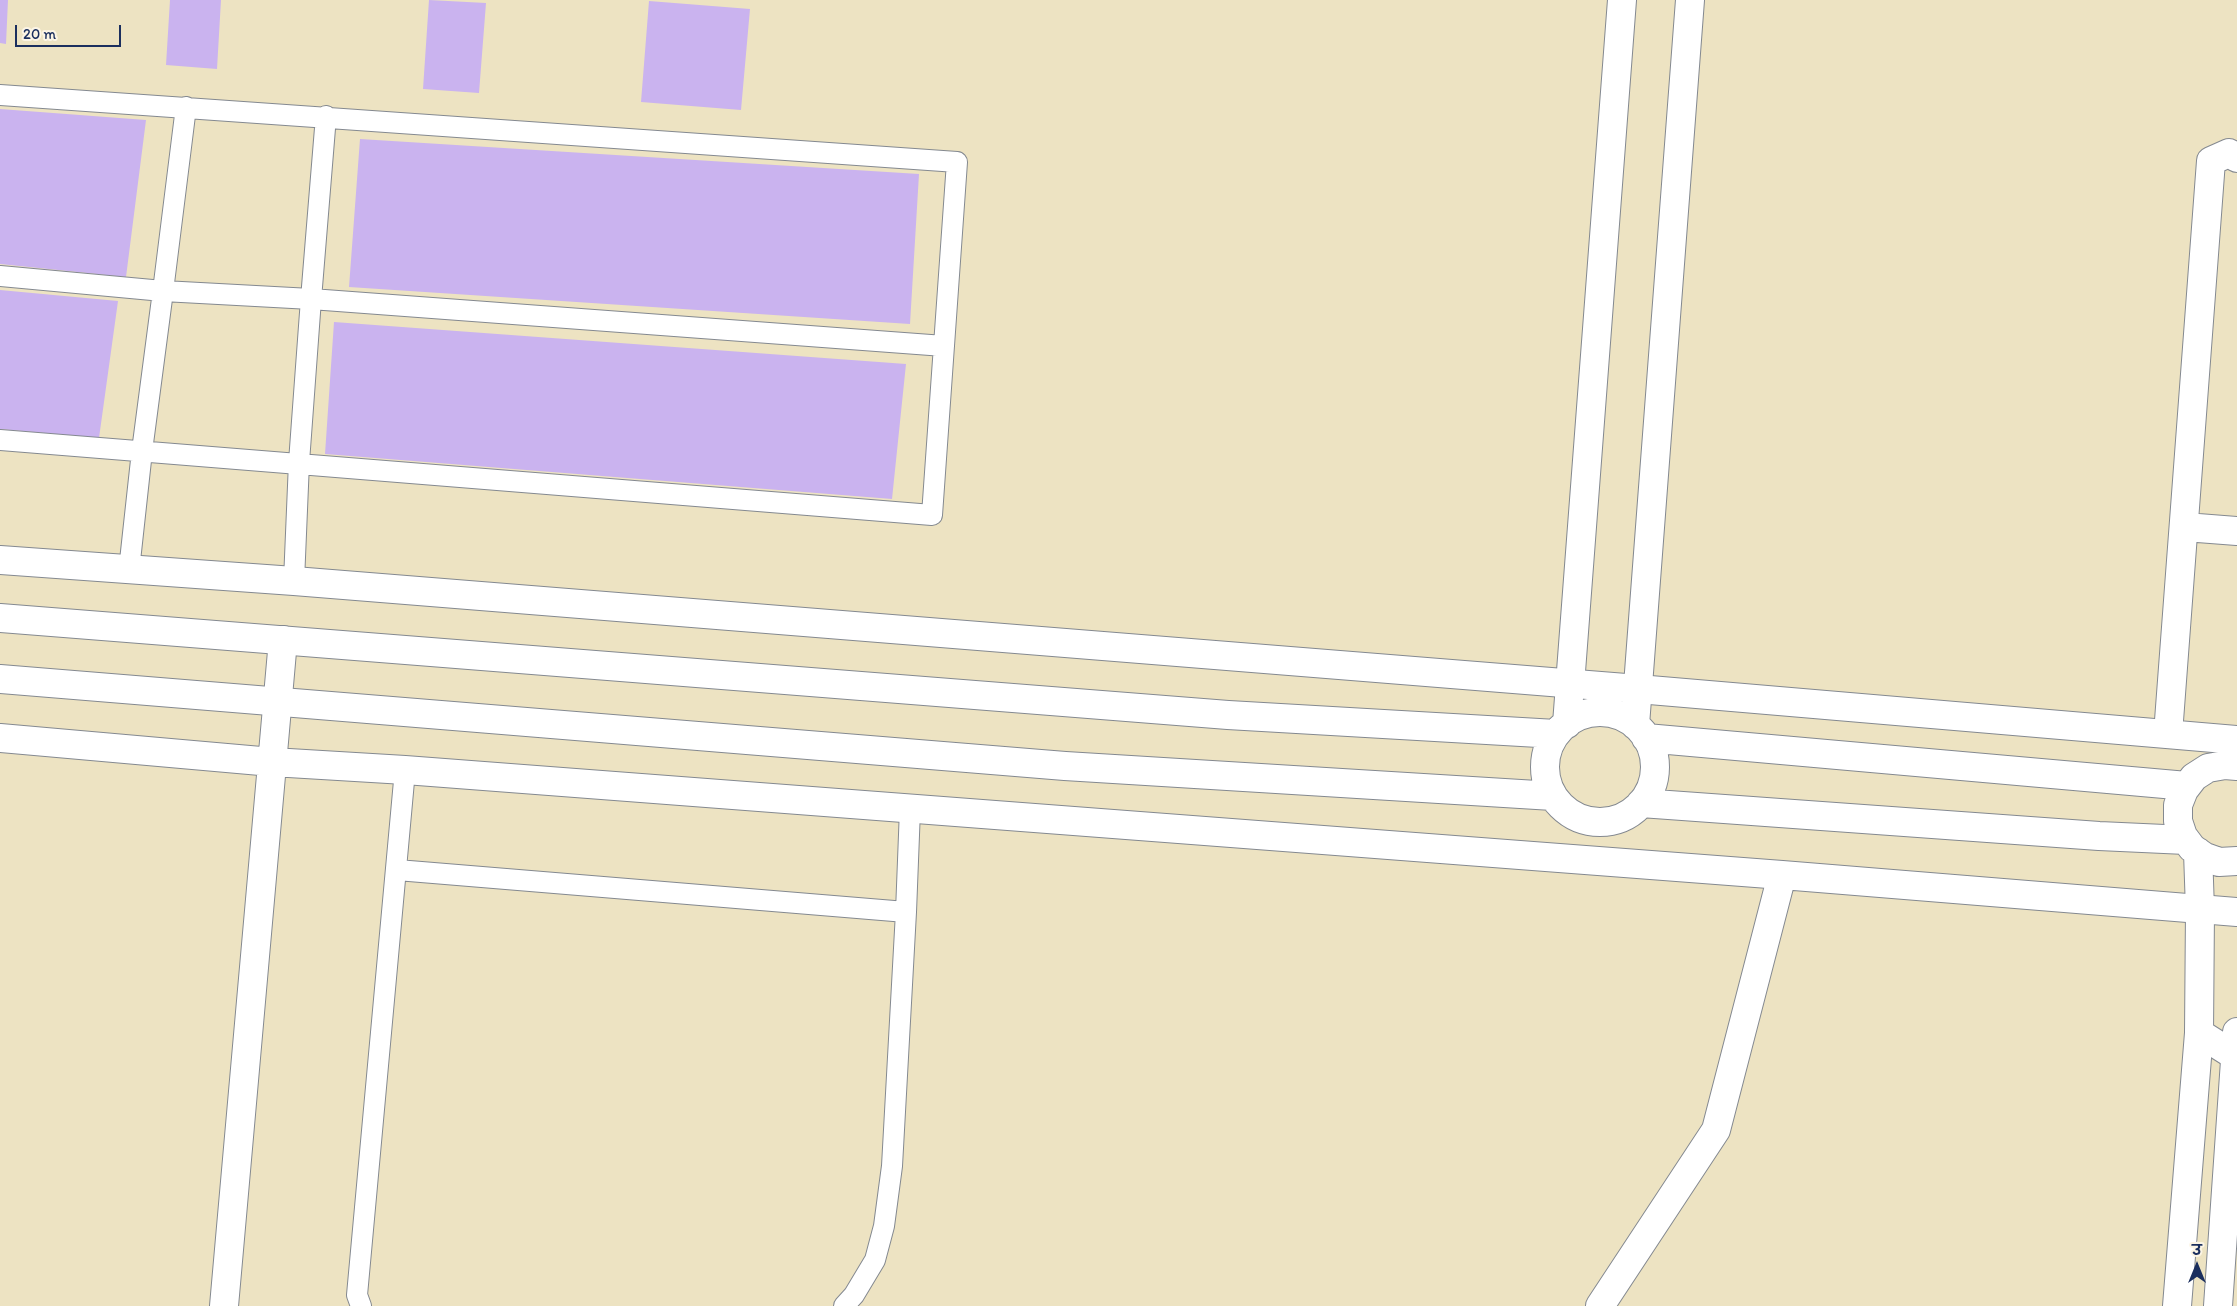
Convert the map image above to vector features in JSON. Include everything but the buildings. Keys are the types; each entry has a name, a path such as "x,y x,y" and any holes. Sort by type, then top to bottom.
{"street":[{"path":"0,618 1228,715 1561,729 1585,714 1602,712 1620,716 1640,732 1654,754 1651,788 1641,803 1627,815 1609,822 1590,822 1572,815 1553,796 1548,787 1545,769 1547,750 1561,729 1570,684 1622,0"},
{"path":"1640,732 1638,689 1690,0"},
{"path":"2168,734 2211,161 2229,153 2237,158"},
{"path":"2185,527 2237,531"},
{"path":"0,560 294,581 1638,689 2237,740"},
{"path":"224,1306 283,640"},
{"path":"0,679 1066,766 1553,796"},
{"path":"1640,732 2187,786"},
{"path":"0,738 272,762 405,770 1782,875 2237,912"},
{"path":"2177,1306 2200,1033 2200,910 2192,846 2178,821 2178,805 2187,786 2194,777 2208,768 2225,765 2237,766"},
{"path":"1641,803 2099,836 2192,846 2219,862 2237,861"},
{"path":"1600,1306 1716,1130 1782,875"},
{"path":"2200,1033 2237,1048 2218,1306"}],"lane":[{"path":"0,95 326,116 957,162 932,515 299,462 0,440"},
{"path":"129,570 142,451 186,107"},
{"path":"294,581 299,462 326,116"},
{"path":"0,276 163,291 312,299 944,346"},
{"path":"361,1306 357,1295 405,770"},
{"path":"844,1306 854,1295 875,1260 884,1226 892,1166 910,809"},
{"path":"397,870 906,912"}]}
